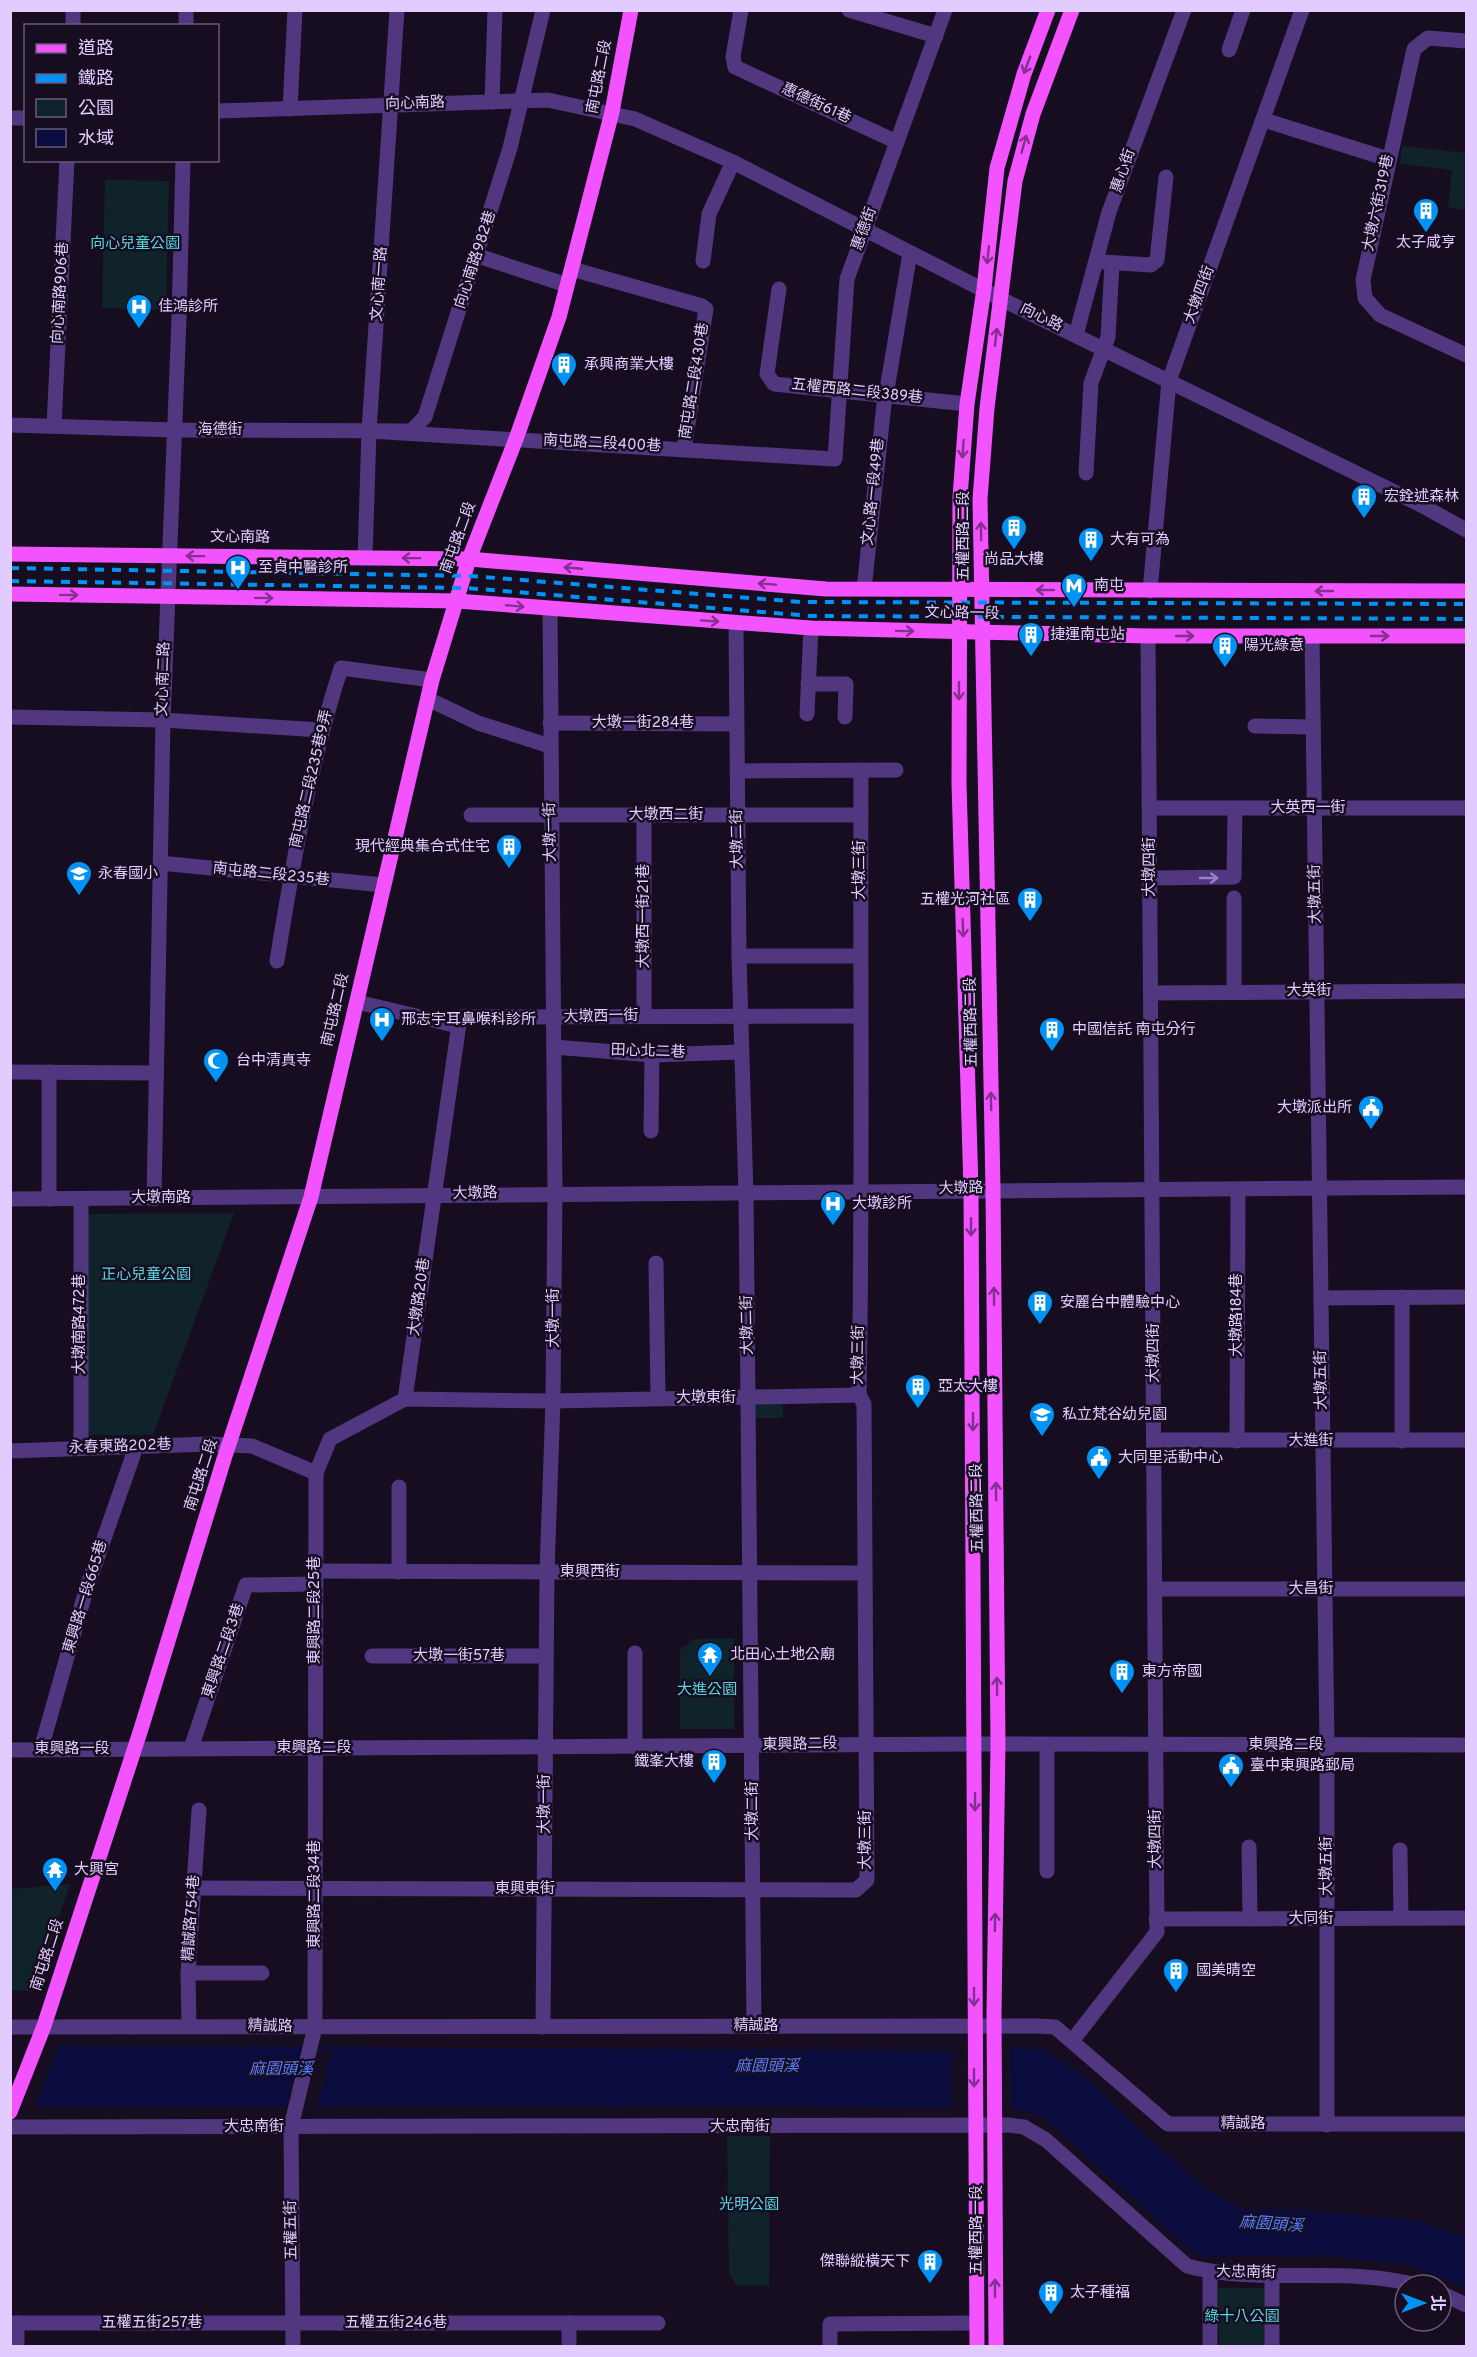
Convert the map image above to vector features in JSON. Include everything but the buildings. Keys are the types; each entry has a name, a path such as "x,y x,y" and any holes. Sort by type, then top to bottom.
{"main road":[{"name":"南屯路二段","path":"11,2111 44,2026 311,1197 432,680 469,559 516,439 572,269 612,112 631,10"},
{"name":"五權西路二段","path":"974,2044 975,1744 971,1189 959,784 960,497 967,404 984,289 997,168 1021,84 1048,10"},
{"name":"五權西路二段","path":"994,2044 998,1744 993,1189 980,499 987,408 1015,181 1022,150 1072,10"},
{"name":"文心南路","path":"10,554 469,559"},
{"name":"文心路一段","path":"469,559 749,583 864,589 1467,591"},
{"path":"10,594 457,601"},
{"name":"文心路一段","path":"457,601 811,628 1148,636 1467,636"},
{"name":"五權西路一段","path":"974,2044 977,2346"},
{"name":"五權西路一段","path":"994,2044 996,2346"}],"street":[{"path":"290,108 295,10"},
{"name":"文心南一路","path":"365,558 369,431 393,105 397,10"},
{"path":"492,102 495,10"},
{"name":"向心南路982巷","path":"425,417 478,256 522,100 543,10"},
{"name":"惠德街61巷","path":"741,10 733,57 735,67 897,142"},
{"path":"849,10 936,36"},
{"name":"惠德街","path":"836,459 847,279 945,10"},
{"name":"惠心街","path":"1076,335 1104,262 1124,169 1184,10"},
{"path":"1229,50 1243,10"},
{"name":"大墩四街","path":"1150,591 1169,381 1302,10"},
{"name":"大墩六街319巷","path":"1467,41 1428,38 1414,49 1363,280 1365,298 1380,315 1467,355"},
{"name":"向心南路","path":"219,111 548,100 612,112"},
{"name":"向心路","path":"612,112 634,119 733,162 864,231 1421,505 1467,530"},
{"path":"1264,120 1388,159"},
{"name":"向心南路906巷","path":"54,426 67,162"},
{"name":"文心南二路","path":"154,1199 163,720 183,162"},
{"path":"703,261 709,214 733,162"},
{"path":"1104,262 1151,265 1156,260 1166,177"},
{"name":"文心路一段49巷","path":"864,589 885,395 910,253"},
{"path":"478,256 567,285"},
{"name":"惠心街","path":"1086,473 1091,383 1108,337 1104,262"},
{"name":"南屯路二段430巷","path":"572,269 706,309 684,449"},
{"name":"五權西路二段389巷","path":"779,289 766,374 774,384 840,389 967,404"},
{"name":"海德街","path":"10,425 174,430 369,431 411,430 425,417"},
{"name":"南屯路二段400巷","path":"369,431 836,459"},
{"name":"大墩一街","path":"543,2027 547,1572 553,1401 555,1193 550,609"},
{"name":"大墩二街","path":"736,624 739,956 749,1398 754,2026"},
{"path":"807,714 811,628"},
{"name":"大墩四街","path":"1072,2041 1156,1932 1156,1589 1148,636"},
{"name":"大墩五街","path":"1312,636 1327,1744 1327,2125"},
{"name":"南屯路二段235巷9弄","path":"277,961 320,730 341,668 432,680"},
{"path":"808,684 846,684 845,717"},
{"path":"428,699 478,723 550,746"},
{"path":"10,717 163,720 320,730"},
{"name":"大墩一街284巷","path":"550,723 736,724"},
{"path":"1256,726 1313,727"},
{"path":"737,771 896,770"},
{"name":"大墩三街","path":"856,1890 867,1880 864,1404 859,1395 863,1190 860,1016 861,771"},
{"name":"大英西一街","path":"1150,808 1467,808"},
{"path":"1150,878 1234,877 1234,808"},
{"name":"大墩西二街","path":"471,815 861,815"},
{"name":"大墩西一街21巷","path":"644,815 644,1016"},
{"name":"南屯路二段235巷","path":"160,863 383,885"},
{"path":"1234,898 1234,992"},
{"path":"739,956 860,956"},
{"name":"大英街","path":"1151,993 1467,991"},
{"path":"357,1002 458,1026 435,1195"},
{"name":"大墩西一街","path":"458,1026 460,1017 860,1016"},
{"name":"田心北二巷","path":"554,1047 652,1055 741,1052"},
{"path":"651,1131 652,1055"},
{"path":"10,1072 156,1072"},
{"path":"49,1072 49,1199"},
{"name":"大墩路","path":"311,1197 555,1193 746,1194 971,1189 1238,1190 1467,1187"},
{"name":"大墩路184巷","path":"1237,1441 1238,1190"},
{"name":"大墩路20巷","path":"405,1399 435,1195"},
{"name":"大墩南路","path":"10,1199 311,1197"},
{"name":"大墩南路472巷","path":"81,1199 81,1448"},
{"path":"656,1263 658,1398"},
{"path":"1402,1297 1402,1441"},
{"path":"1321,1298 1467,1297"},
{"name":"大墩東街","path":"405,1399 553,1401 859,1395"},
{"path":"316,1473 330,1439 405,1399"},
{"name":"大進街","path":"1155,1440 1467,1440"},
{"name":"永春東路202巷","path":"10,1451 252,1446 316,1473"},
{"name":"東興路一段665巷","path":"41,1749 86,1590 136,1447"},
{"name":"東興路二段25巷","path":"316,1473 314,1578 316,1747"},
{"path":"399,1487 399,1572"},
{"name":"東興西街","path":"314,1578 399,1572 865,1573"},
{"name":"東興路二段3巷","path":"191,1748 246,1585 314,1578"},
{"name":"大昌街","path":"1156,1589 1467,1589"},
{"path":"634,1653 634,1746"},
{"name":"大墩一街57巷","path":"372,1656 546,1656"},
{"name":"東興路二段","path":"134,1749 866,1744 1467,1744"},
{"path":"1047,1744 1047,1871"},
{"name":"東興路二段34巷","path":"292,2120 313,2034 316,1747"},
{"name":"東興路一段","path":"10,1750 134,1749"},
{"name":"精誠路754巷","path":"189,2026 188,1973 200,1810"},
{"path":"1249,1847 1250,1919"},
{"path":"1400,1850 1401,1918"},
{"name":"東興東街","path":"194,1888 856,1890"},
{"name":"大同街","path":"1156,1919 1467,1918"},
{"path":"188,1973 262,1973"},
{"name":"精誠路","path":"10,2027 189,2026 313,2034 543,2027 1055,2027 1168,2124 1467,2124"},
{"name":"大忠南街","path":"10,2127 292,2120 994,2119 1024,2127 1046,2140 1187,2266 1210,2272 1340,2274 1393,2280"},
{"name":"五權五街","path":"292,2120 293,2346"},
{"path":"1210,2272 1210,2346"},
{"path":"1272,2274 1272,2346"},
{"path":"1453,2299 1467,2305"},
{"path":"14,2323 17,2346"},
{"name":"五權五街257巷","path":"14,2323 293,2323"},
{"name":"五權五街246巷","path":"293,2323 658,2323"},
{"path":"568,2346 569,2323"},
{"path":"830,2346 830,2324 976,2323"}],"green space":[{"path":"1402,146 1466,153 1466,210 1448,208 1452,170 1400,164"},
{"name":"向心兒童公園","path":"105,180 169,181 166,310 102,308"},
{"name":"正心兒童公園","path":"234,1213 153,1435 86,1435 85,1214"},
{"path":"750,1400 783,1400 783,1418 750,1418"},
{"name":"大進公園","path":"734,1638 734,1729 680,1729 680,1650 694,1639"},
{"path":"70,1884 34,1991 11,1990 11,1889"},
{"name":"光明公園","path":"727,2136 770,2136 769,2286 736,2285 729,2273"},
{"name":"綠十八公園","path":"1218,2288 1266,2288 1266,2346 1219,2346"}],"water":[{"name":"麻園頭溪","path":"11,2045 952,2051 1012,2048 1043,2050 1087,2078 1144,2134 1210,2192 1243,2209 1307,2211 1416,2220 1466,2237 1466,2288 1453,2283 1453,2273 1429,2273 1409,2265 1321,2255 1204,2257 1188,2248 1044,2118 1011,2109 765,2106 11,2107"}],"pier":[{"path":"10,2042 60,2043 34,2110 10,2110"},
{"path":"1010,2046 1011,2111 952,2111 952,2048"},
{"path":"301,2050 332,2050 317,2110 285,2110"}],"railway":[{"path":"10,568 471,576 801,602 1466,604"},
{"path":"10,581 466,588 811,616 1466,619"}],"place":[{"name":"太子咸亨","path":"1426,234"},
{"name":"佳鴻診所","path":"139,330"},
{"name":"承興商業大樓","path":"564,388"},
{"name":"宏銓述森林","path":"1364,520"},
{"name":"尚品大樓","path":"1014,551"},
{"name":"大有可為","path":"1091,563"},
{"name":"至貞中醫診所","path":"238,591"},
{"name":"南屯","path":"1074,609"},
{"name":"捷運南屯站","path":"1031,658"},
{"name":"陽光綠意","path":"1225,669"},
{"name":"現代經典集合式住宅","path":"509,870"},
{"name":"永春國小","path":"79,897"},
{"name":"五權光河社區","path":"1030,923"},
{"name":"邢志宇耳鼻喉科診所","path":"382,1043"},
{"name":"中國信託 南屯分行","path":"1052,1053"},
{"name":"台中清真寺","path":"216,1084"},
{"name":"大墩派出所","path":"1371,1131"},
{"name":"大墩診所","path":"833,1227"},
{"name":"安麗台中體驗中心","path":"1040,1326"},
{"name":"亞太大樓","path":"918,1410"},
{"name":"私立梵谷幼兒園","path":"1042,1438"},
{"name":"大同里活動中心","path":"1099,1481"},
{"name":"北田心土地公廟","path":"710,1678"},
{"name":"東方帝國","path":"1122,1695"},
{"name":"鐵峯大樓","path":"714,1785"},
{"name":"臺中東興路郵局","path":"1231,1789"},
{"name":"大興宮","path":"55,1893"},
{"name":"國美晴空","path":"1176,1994"},
{"name":"傑聯縱橫天下","path":"930,2285"},
{"name":"太子種福","path":"1051,2316"}]}
